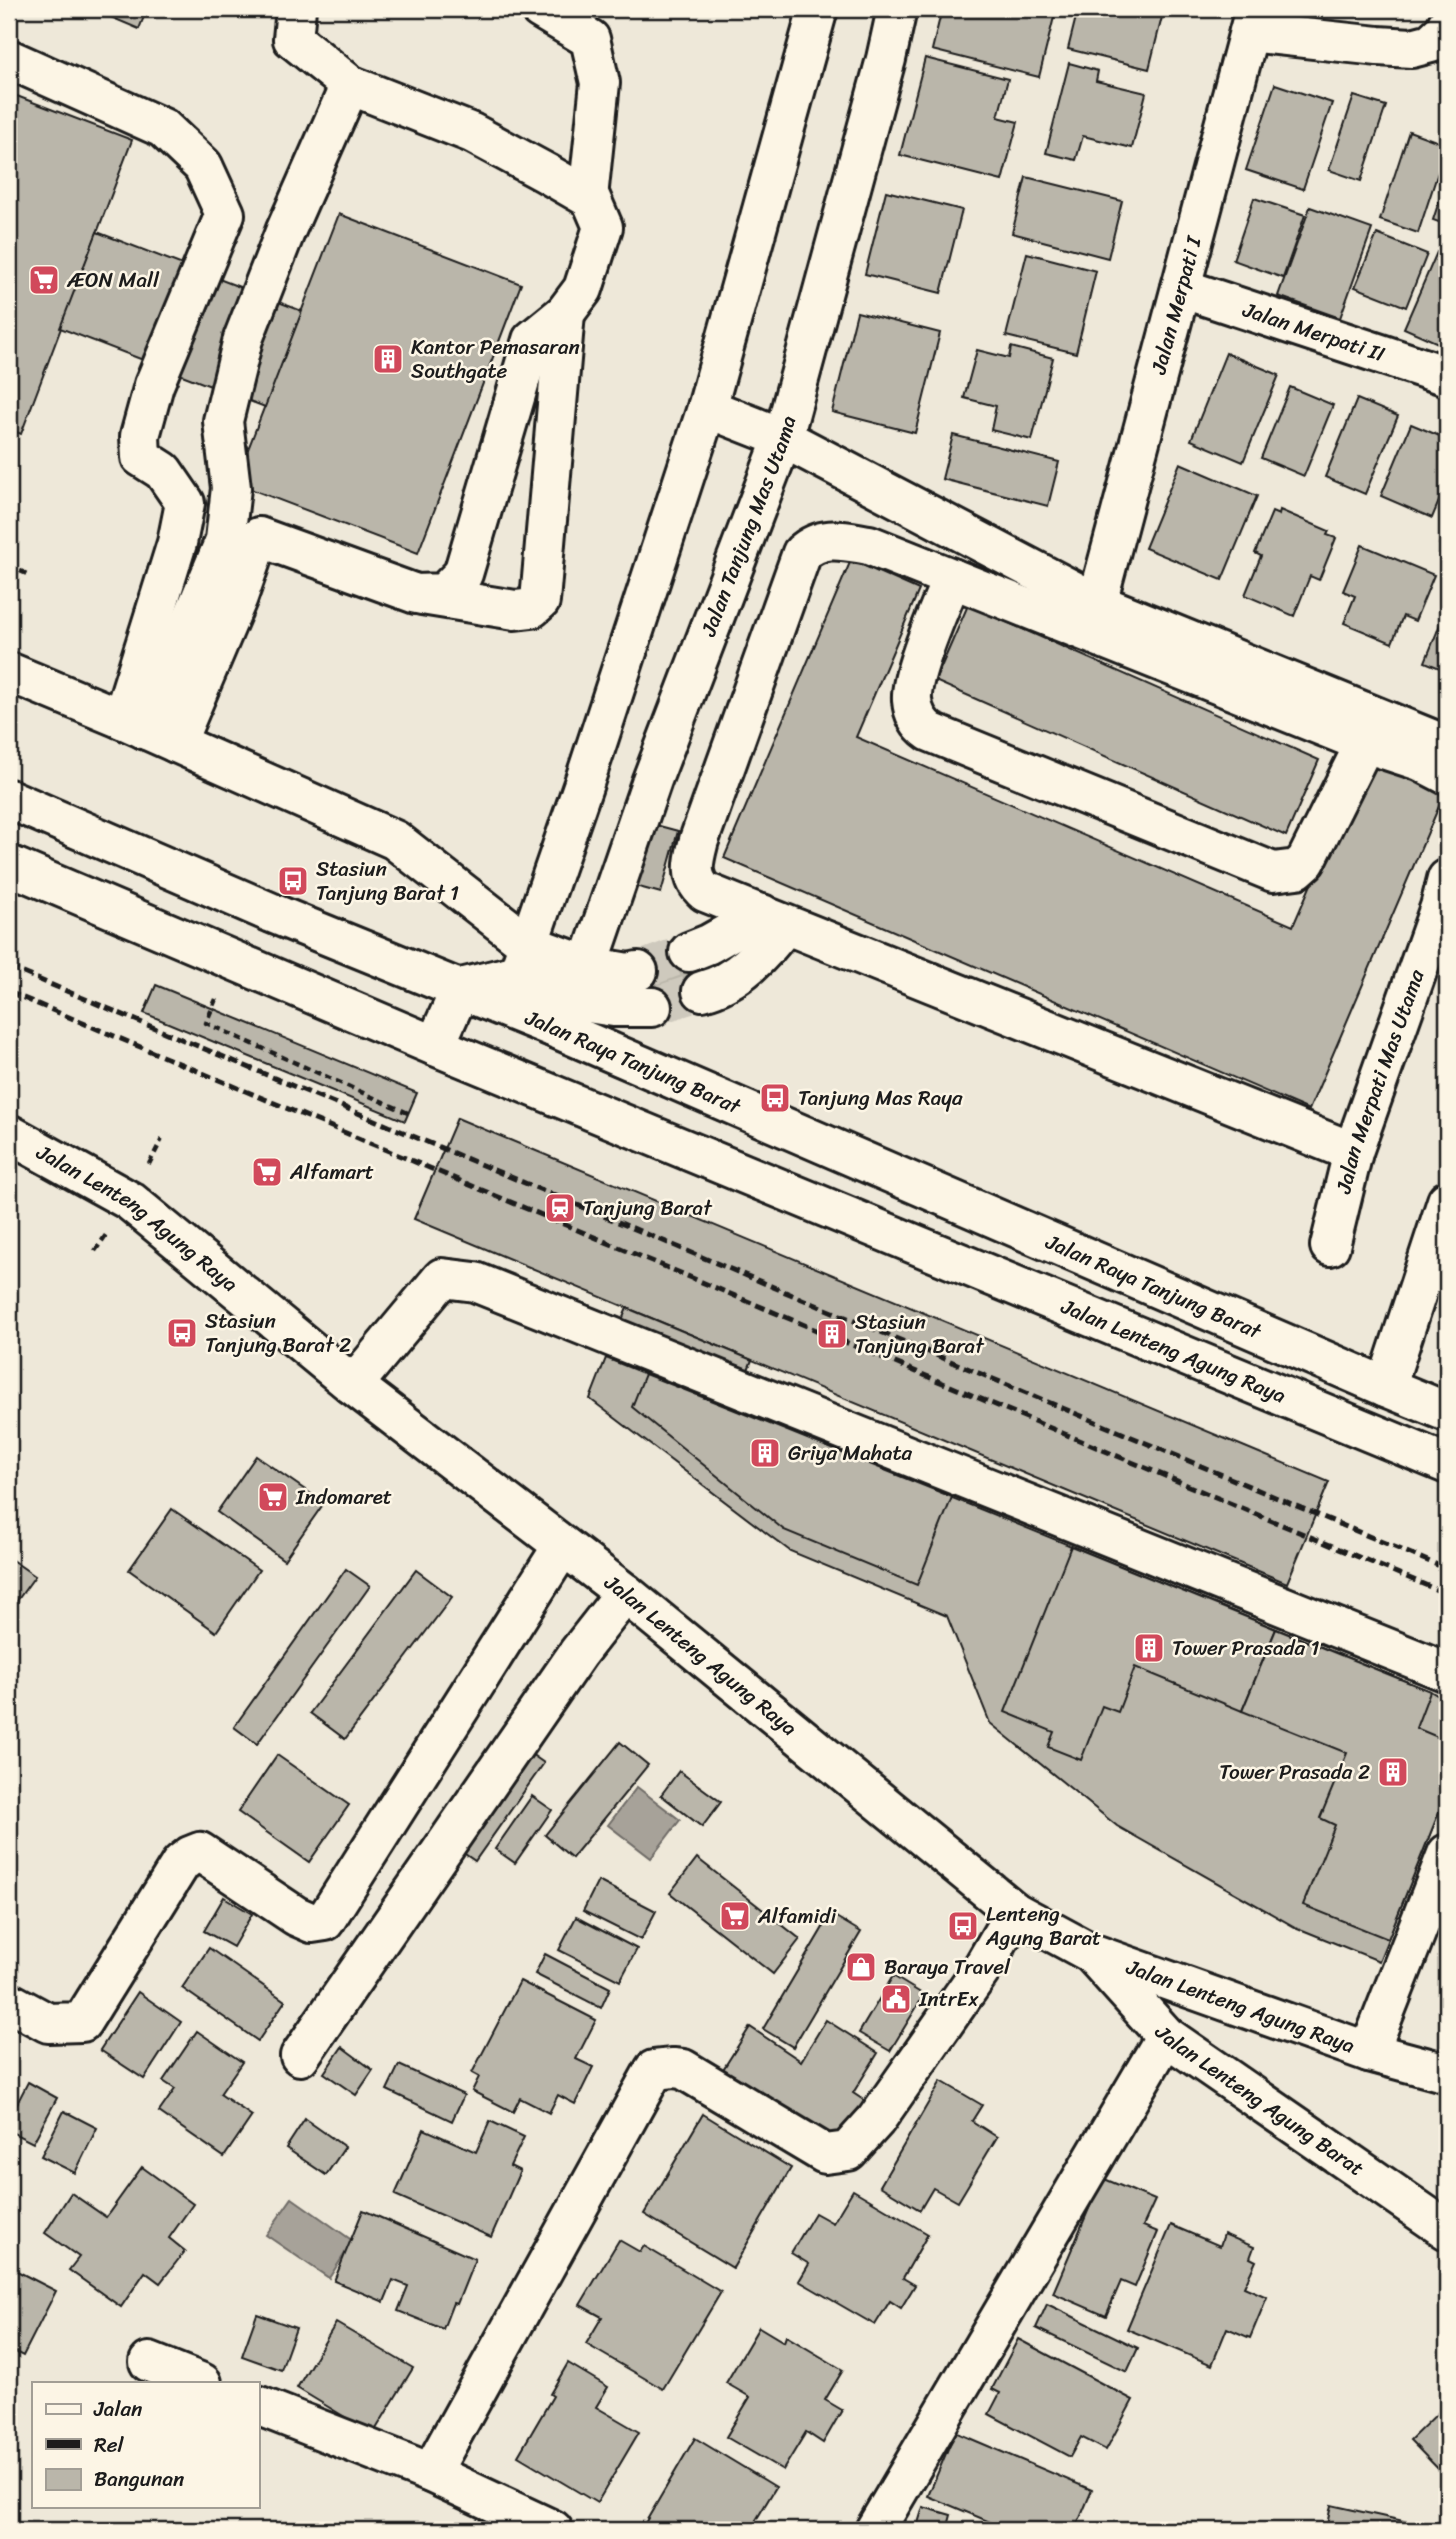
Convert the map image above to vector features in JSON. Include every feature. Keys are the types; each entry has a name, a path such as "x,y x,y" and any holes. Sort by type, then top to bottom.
{"street":[{"path":"296,9 293,39 350,85 472,133 588,197 603,227 583,289 565,313 532,340 463,574 444,593 416,594"},
{"path":"540,9 590,39 600,83 588,197"},
{"path":"435,1046 461,988 523,959 583,786 707,408 818,9"},
{"name":"Jalan Tanjung Mas Utama","path":"571,997 783,438 886,59 897,9"},
{"path":"1252,20 1378,47 1412,48 1431,43 1447,25"},
{"name":"Jalan Merpati I","path":"1097,603 1252,20"},
{"path":"9,59 163,128 203,166 225,214 154,385 140,436 141,457 163,471 186,503 177,543 148,731"},
{"path":"148,731 225,540 231,488 223,421 243,339 285,232 350,85"},
{"name":"Jalan Merpati II","path":"1181,288 1447,376"},
{"path":"148,731 238,597 259,537 416,594 515,610 532,607 540,601 565,313"},
{"path":"707,408 783,438 1097,603 1447,746"},
{"path":"1353,1152 705,892 696,884 693,863 699,839 803,553 813,543 822,540 836,539 870,545 1365,743 1420,761 1447,775"},
{"path":"952,578 916,675 912,697 920,725 930,732 1273,872 1297,869 1306,861 1365,743"},
{"path":"9,672 395,840 523,959 571,997 600,1005 652,1007"},
{"name":"Jalan Raya Tanjung Barat","path":"9,799 272,913 461,988 571,997 1386,1387 1447,1412"},
{"name":"Jalan Lenteng Agung Raya","path":"9,865 435,1046 1447,1464"},
{"name":"Jalan Merpati Mas Utama","path":"1330,1246 1353,1152 1440,906 1447,879"},
{"path":"689,952 774,919"},
{"path":"702,991 715,988 743,971 768,948 774,919"},
{"path":"571,997 638,971"},
{"name":"Jalan Lenteng Agung Raya","path":"9,1134 130,1201 353,1385 625,1593 1014,1912 1091,1953 1369,2052 1447,2073"},
{"path":"1386,1387 1447,1201"},
{"path":"353,1385 442,1278 474,1282 1447,1672"},
{"path":"9,2002 48,2023 82,2022 181,1863 200,1852 296,1916 312,1923 325,1921 562,1547"},
{"path":"300,2056 578,1653 625,1593"},
{"path":"1369,2052 1447,1854"},
{"path":"431,2473 654,2070 683,2069 825,2154 848,2151 884,2109 983,1967 1014,1912"},
{"name":"Jalan Lenteng Agung Barat","path":"1091,1953 1166,2036 1447,2230"},
{"path":"875,2530 1166,2036"},
{"path":"149,2362 199,2382"},
{"path":"259,2406 431,2473 553,2530"}],"path":[{"path":"9,566 27,574"},
{"path":"232,959 206,1023 408,1113"}],"shaded area":[{"path":"637,1787 680,1820 651,1858 608,1825"},
{"path":"292,2198 353,2241 329,2278 266,2235"}],"building":[{"path":"92,9 147,9 139,29"},
{"path":"942,9 1056,9 1039,77 932,50"},
{"path":"1078,9 1164,9 1149,69 1068,49"},
{"path":"925,58 1008,79 998,117 1018,122 1002,181 900,155"},
{"path":"1069,63 1098,71 1096,81 1146,93 1132,148 1083,136 1076,160 1046,153"},
{"path":"1275,84 1332,103 1303,189 1246,170"},
{"name":"ÆON Mall","path":"9,93 132,140 21,434 9,429"},
{"path":"1354,96 1386,106 1361,181 1329,170"},
{"path":"1409,131 1447,145 1418,233 1380,220"},
{"path":"1026,177 1122,201 1108,258 1012,233"},
{"path":"1443,189 1447,190 1447,225 1433,220"},
{"path":"886,191 962,210 941,293 865,274"},
{"path":"1254,198 1305,215 1283,278 1233,260"},
{"path":"1310,207 1372,229 1340,318 1278,296"},
{"name":"Kantor Pemasaran Southgate","path":"339,214 521,284 418,553 235,483"},
{"path":"97,232 302,311 265,407 60,328"},
{"path":"1377,234 1427,254 1406,307 1355,287"},
{"path":"1437,252 1447,257 1447,347 1404,328"},
{"path":"1027,253 1096,271 1076,353 1006,336"},
{"path":"857,312 940,333 915,433 832,412"},
{"path":"1011,347 1053,358 1032,440 991,430 996,406 964,398 977,350 1009,358"},
{"path":"1226,353 1279,375 1243,462 1191,440"},
{"path":"1290,387 1333,405 1304,476 1261,458"},
{"path":"1357,399 1398,416 1365,494 1325,477"},
{"path":"1411,424 1447,439 1447,482 1432,518 1381,496"},
{"path":"953,435 1059,462 1048,506 942,479"},
{"path":"1180,463 1257,496 1222,580 1145,548"},
{"path":"1280,510 1329,531 1327,535 1336,538 1319,580 1310,576 1294,616 1245,595 1261,556 1255,553 1272,512 1279,515"},
{"path":"1447,523 1447,547 1439,544"},
{"path":"1362,545 1434,575 1415,621 1403,616 1392,643 1344,623 1355,596 1343,591"},
{"path":"851,560 919,590 856,737 1293,926 1367,755 1446,790 1309,1110 724,858"},
{"path":"968,605 1319,760 1286,836 935,681"},
{"path":"1447,607 1447,671 1425,662"},
{"path":"652,824 678,831 661,893 635,886"},
{"path":"685,937 706,1004 656,1020 634,954"},
{"path":"156,985 417,1093 405,1121 144,1013"},
{"name":"Stasiun Tanjung Barat","path":"457,1118 1329,1482 1287,1583 414,1219"},
{"path":"627,1308 752,1360 732,1409 606,1358"},
{"path":"606,1358 1430,1691 1447,1701 1447,1792 1379,1961 1295,1927 1117,1826 990,1723 947,1616 790,1551 590,1399"},
{"name":"Griya Mahata","path":"645,1374 952,1497 917,1585 784,1530 632,1407"},
{"path":"256,1456 324,1503 284,1560 217,1512"},
{"path":"172,1509 259,1570 216,1632 129,1570"},
{"name":"Tower Prasada 1","path":"1071,1546 1276,1629 1242,1711 1135,1667 1118,1712 1102,1706 1081,1760 1048,1747 1054,1732 1005,1712"},
{"path":"9,1558 35,1576 9,1612"},
{"path":"346,1569 370,1586 257,1744 234,1727"},
{"path":"416,1570 452,1597 345,1739 310,1713"},
{"name":"Tower Prasada 2","path":"1276,1629 1430,1691 1416,1728 1447,1741 1447,1792 1388,1939 1303,1905 1335,1825 1320,1818 1347,1753 1242,1711"},
{"path":"620,1742 648,1765 572,1858 545,1835"},
{"path":"518,1745 544,1763 475,1861 449,1843"},
{"path":"277,1755 349,1805 309,1862 238,1812"},
{"path":"679,1771 721,1802 702,1827 661,1795"},
{"path":"532,1796 552,1810 515,1863 495,1849"},
{"name":"Alfamidi","path":"697,1858 800,1939 773,1974 670,1893"},
{"path":"598,1881 656,1911 641,1940 583,1911"},
{"path":"224,1897 252,1914 233,1947 204,1931"},
{"path":"831,1914 861,1932 793,2047 763,2029"},
{"path":"576,1917 637,1949 620,1981 559,1950"},
{"path":"209,1948 285,2001 258,2041 182,1988"},
{"path":"545,1954 610,1988 601,2008 535,1974"},
{"path":"893,1976 924,1995 890,2051 859,2033"},
{"path":"520,1981 596,2020 576,2059 593,2067 575,2104 558,2095 549,2113 520,2098 513,2112 472,2091 479,2077 472,2073"},
{"path":"138,1992 181,2022 144,2079 100,2050"},
{"path":"826,2020 878,2053 853,2093 868,2103 840,2146 722,2071 750,2027 801,2061"},
{"path":"197,2031 242,2062 220,2094 252,2116 224,2157 159,2112 175,2089 163,2081"},
{"path":"342,2047 373,2070 356,2095 324,2073"},
{"path":"399,2065 464,2095 452,2121 387,2090"},
{"path":"941,2081 982,2105 972,2121 997,2137 958,2202 933,2188 920,2210 880,2186"},
{"path":"28,2082 57,2098 33,2143 9,2131 9,2119"},
{"path":"64,2111 97,2128 75,2173 41,2156"},
{"path":"703,2114 791,2168 733,2268 644,2214"},
{"path":"305,2119 345,2147 326,2175 286,2148"},
{"path":"490,2121 524,2137 510,2166 520,2171 491,2237 395,2195 424,2129 476,2152"},
{"path":"142,2167 193,2204 169,2238 185,2251 160,2283 145,2272 121,2307 69,2270 79,2257 45,2233 71,2193 106,2217"},
{"path":"1102,2178 1155,2200 1143,2226 1158,2232 1135,2287 1121,2281 1106,2316 1053,2293"},
{"path":"853,2190 928,2234 903,2278 915,2285 901,2308 890,2301 875,2325 799,2281 809,2264 791,2253 815,2213 833,2223"},
{"path":"363,2210 475,2259 457,2304 453,2303 443,2329 398,2311 408,2286 393,2280 384,2302 334,2281"},
{"path":"1171,2225 1220,2246 1224,2234 1254,2247 1250,2258 1256,2261 1244,2287 1267,2297 1250,2338 1227,2328 1212,2365 1127,2329"},
{"path":"619,2240 640,2252 644,2246 721,2292 663,2389 586,2344 602,2317 580,2305"},
{"path":"13,2269 56,2291 23,2356 9,2349 9,2277"},
{"path":"1047,2304 1138,2348 1127,2372 1036,2328"},
{"path":"257,2314 296,2328 281,2370 242,2356"},
{"path":"336,2323 413,2368 373,2434 297,2388"},
{"path":"759,2327 784,2342 786,2336 843,2370 825,2400 842,2410 823,2443 806,2432 783,2470 726,2437 750,2397 726,2383"},
{"path":"1018,2339 1133,2400 1106,2450 1081,2437 1070,2457 989,2414 1000,2393 992,2389"},
{"path":"568,2363 608,2387 596,2407 639,2432 597,2503 518,2456 553,2396 550,2394"},
{"path":"1447,2404 1447,2478 1410,2440"},
{"path":"955,2432 1092,2490 1075,2530 1009,2530 928,2496"},
{"path":"695,2438 776,2487 750,2530 641,2530"},
{"path":"1331,2505 1408,2522 1406,2530 1326,2530"},
{"path":"923,2507 951,2515 947,2530 916,2530"}],"tunnel":[{"path":"638,971 689,952"},
{"path":"652,1007 702,991"}],"railway":[{"path":"9,967 1447,1569"},
{"path":"9,992 1447,1594"}],"place":[{"name":"ÆON Mall","path":"44,280"},
{"name":"Kantor Pemasaran Southgate","path":"388,359"},
{"name":"Stasiun Tanjung Barat 1","path":"293,881"},
{"name":"Tanjung Mas Raya","path":"775,1098"},
{"name":"Alfamart","path":"267,1172"},
{"name":"Tanjung Barat","path":"560,1208"},
{"name":"Stasiun Tanjung Barat 2","path":"182,1333"},
{"name":"Stasiun Tanjung Barat","path":"832,1334"},
{"name":"Griya Mahata","path":"765,1453"},
{"name":"Indomaret","path":"273,1497"},
{"name":"Tower Prasada 1","path":"1149,1648"},
{"name":"Tower Prasada 2","path":"1393,1772"},
{"name":"Alfamidi","path":"735,1916"},
{"name":"Lenteng Agung Barat","path":"963,1926"},
{"name":"Baraya Travel","path":"861,1967"},
{"name":"IntrEx","path":"896,1999"}]}
